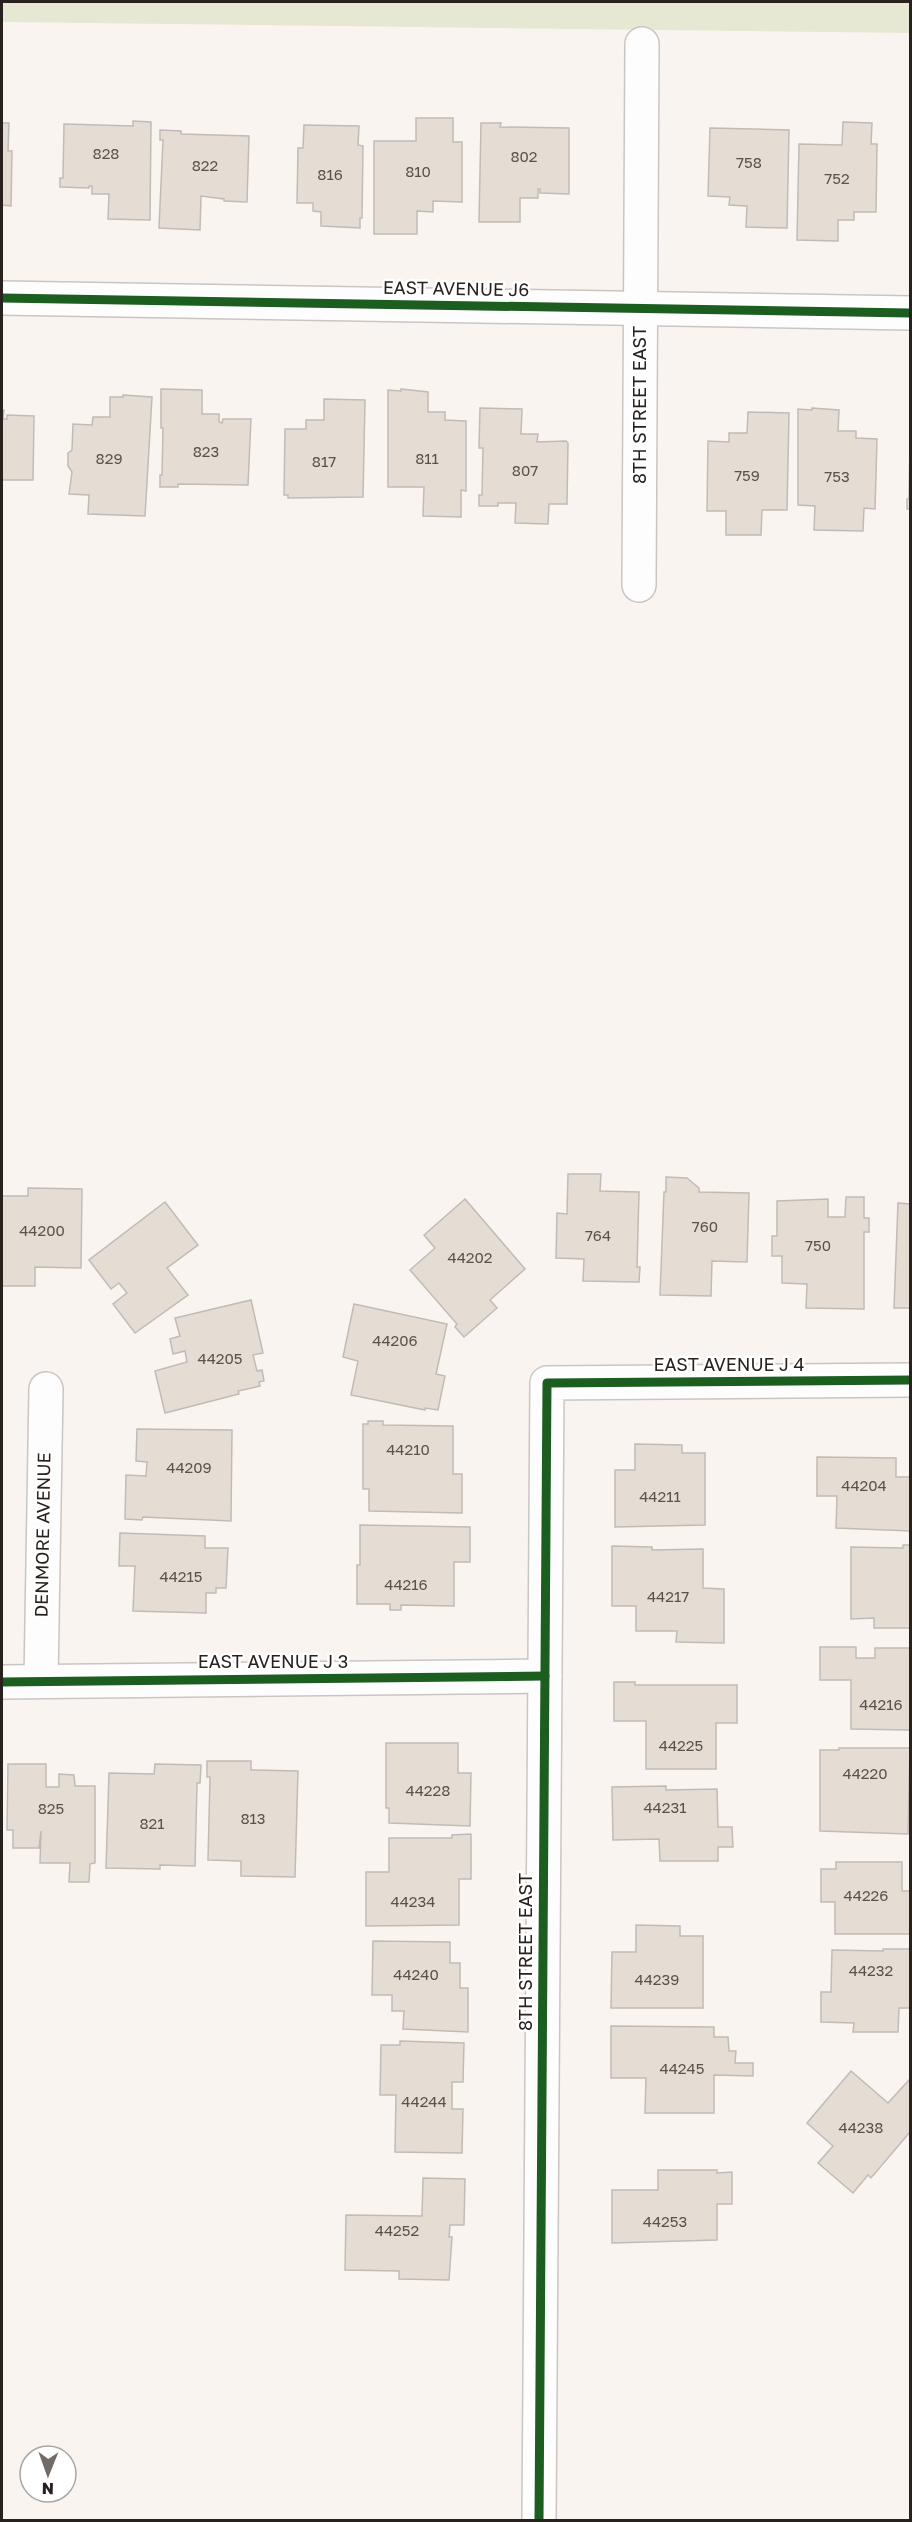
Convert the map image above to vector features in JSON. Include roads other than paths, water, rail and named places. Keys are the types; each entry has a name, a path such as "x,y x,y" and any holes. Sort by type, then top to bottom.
{"street":[{"name":"8TH STREET EAST","path":"639,585 642,44"},
{"name":"EAST AVENUE J6","path":"2,298 910,313"},
{"name":"EAST AVENUE J 4","path":"547,1383 910,1380"},
{"name":"8TH STREET EAST","path":"539,2520 547,1383"},
{"name":"DENMORE AVENUE","path":"41,1680 46,1389"},
{"name":"EAST AVENUE J 3","path":"2,1682 545,1676"}]}
